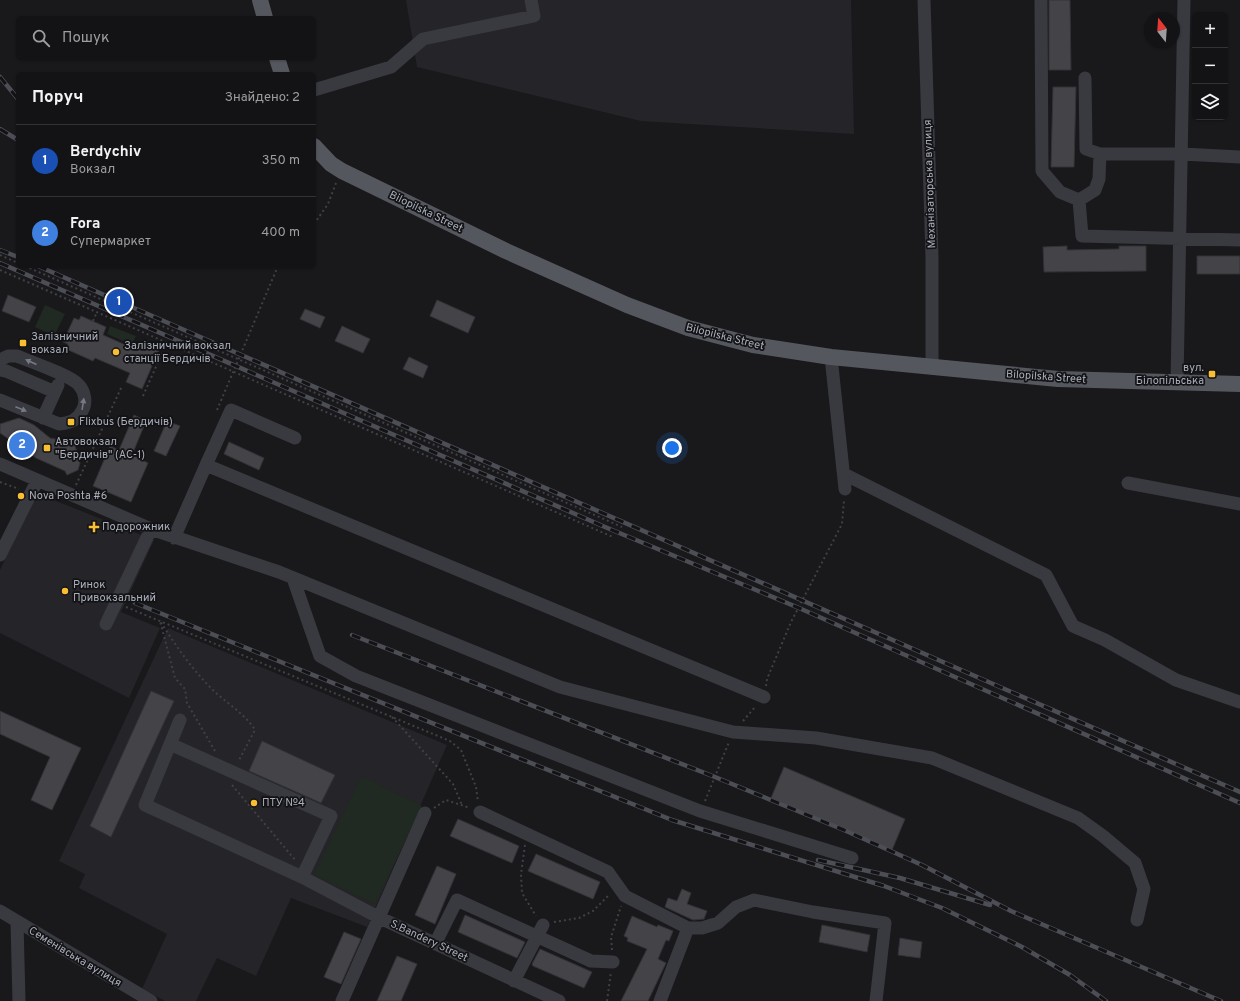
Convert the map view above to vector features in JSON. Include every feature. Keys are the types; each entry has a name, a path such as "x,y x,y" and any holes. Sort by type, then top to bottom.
{"main road":[{"path":"260,0 264,16"},
{"path":"278,60 281,72"},
{"name":"Bilopilska Street","path":"316,148 326,159 342,171 506,250 627,305 688,328 753,345 831,357 932,368 1058,379 1240,384"}],"street":[{"path":"316,89 391,67 423,39 534,16 531,0"},
{"name":"Механізаторська вулиця","path":"924,0 932,257 932,368"},
{"path":"1041,0 1042,171 1060,192 1079,200"},
{"path":"1177,382 1184,0"},
{"path":"1085,78 1086,149 1100,154 1182,154 1240,157"},
{"path":"1079,200 1095,190 1099,179 1100,154"},
{"path":"1079,200 1082,236 1240,240"},
{"path":"0,360 8,356 17,356 62,376 79,385 85,400 84,408 77,418 67,424 59,424 0,400"},
{"path":"831,357 845,489"},
{"path":"0,370 6,371 55,392"},
{"path":"43,418 62,376"},
{"path":"174,538 231,410 295,438"},
{"path":"0,464 151,529 293,578 560,687 733,732 816,738 932,758 1078,818 1135,863 1144,889 1137,920"},
{"path":"206,465 764,697"},
{"path":"844,474 1046,575 1073,626 1105,640 1176,680 1240,702"},
{"path":"0,555 4,538 37,481"},
{"path":"1128,482 1240,504"},
{"path":"106,624 151,529"},
{"path":"293,578 320,656 356,676 700,811 852,858"},
{"path":"180,720 170,744 331,816 303,875"},
{"name":"S.Bandery Street","path":"170,744 145,805 303,875 378,918 559,1001"},
{"path":"480,812 608,872 621,891 688,928 702,928 718,923 736,906 754,900 813,912 885,923 876,1001"},
{"path":"342,1001 425,813"},
{"path":"435,944 457,900 539,931 592,962 612,962"},
{"name":"Семенівська вулиця","path":"0,911 151,1001"},
{"path":"17,922 19,1001"},
{"path":"660,1001 688,928"},
{"path":"514,981 539,931"}],"path":[{"path":"316,221 328,204 342,171"},
{"path":"0,255 16,262"},
{"path":"30,268 622,527"},
{"path":"215,413 276,268"},
{"path":"0,270 613,537"},
{"path":"93,321 97,312"},
{"path":"143,396 167,342"},
{"path":"71,495 122,386"},
{"path":"700,811 733,732 764,697 767,679 791,622 842,524 845,489"},
{"path":"116,603 450,741 461,750 476,787 480,812"},
{"path":"160,621 175,678 185,689 187,703 228,769 230,783 303,875"},
{"path":"160,621 183,656 214,691 250,722 255,730 228,769"},
{"path":"391,716 453,784 462,805"},
{"path":"425,813 446,800 480,812"},
{"path":"527,834 521,874 522,893 539,931 558,920 580,918 593,911 621,891"},
{"path":"607,1001 612,962 611,936 621,891"}],"shaded area":[{"path":"406,0 851,0 854,134 641,121 417,67"},
{"path":"45,305 65,314 54,336 35,327"},
{"path":"110,326 136,336 132,345 107,334"},
{"name":"Ринок Привокзальний","path":"36,493 154,540 121,612 160,628 129,698 0,633 0,570"},
{"name":"ПТУ №4","path":"168,628 447,745 367,927 291,898 256,976 217,958 196,1001 165,1001 142,989 167,934 79,888 85,874 59,861"},
{"path":"361,776 422,806 375,904 314,875"}],"building":[{"path":"1049,0 1070,0 1071,70 1049,70"},
{"path":"1053,87 1076,87 1074,167 1051,167"},
{"path":"1067,246 1067,250 1119,249 1119,246 1146,246 1146,271 1044,272 1043,247"},
{"path":"1197,256 1240,256 1240,274 1197,274"},
{"path":"8,295 36,307 29,322 2,311"},
{"path":"437,300 475,317 468,333 430,316"},
{"path":"305,309 325,317 320,328 300,319"},
{"name":"Залізничний вокзал станції Бердичів","path":"81,316 106,327 103,335 137,350 140,342 159,350 142,389 126,382 130,373 95,358 93,361 66,349 68,344 63,342 74,318 79,320"},
{"path":"342,326 370,339 363,353 335,341"},
{"path":"409,357 428,366 423,378 403,369"},
{"path":"134,415 146,421 132,455 148,463 131,502 93,486 110,446 119,450"},
{"name":"Автовокзал \"Бердичів\" (АС-1)","path":"19,418 34,425 50,438 64,441 65,444 74,442 80,463 78,470 67,475 65,471 36,458 0,433 0,424"},
{"path":"167,421 180,426 166,456 154,451"},
{"path":"229,442 264,458 259,470 224,454"},
{"path":"151,691 174,701 111,837 90,826"},
{"path":"0,711 81,748 52,810 31,800 50,757 0,734"},
{"path":"262,741 335,775 321,803 249,771"},
{"path":"784,767 905,819 892,850 771,798"},
{"path":"458,819 519,846 512,863 450,836"},
{"path":"536,854 600,882 593,899 528,871"},
{"path":"437,866 456,874 435,924 415,915"},
{"path":"682,889 691,893 687,904 707,911 704,919 693,920 665,907 668,898 677,901"},
{"path":"465,915 525,942 517,958 458,932"},
{"path":"632,916 657,927 658,925 673,931 669,941 666,940 658,959 666,963 648,1001 621,1001 647,949 627,941 628,938 624,936"},
{"path":"822,925 870,935 867,952 819,942"},
{"path":"344,932 361,939 341,984 324,977"},
{"path":"900,938 922,942 920,958 898,955"},
{"path":"540,949 592,972 584,988 533,966 532,964"},
{"path":"397,956 417,964 401,1001 377,1001"}],"railway":[{"path":"0,77 16,97"},
{"path":"0,129 16,139"},
{"path":"0,250 16,256"},
{"path":"0,263 605,527 799,608 1240,803"},
{"path":"43,268 1240,792"},
{"path":"135,603 672,820 884,886 942,908 1022,947 1070,975 1106,1001"},
{"path":"352,635 715,777 844,830 922,865 1011,911 1221,1001"},
{"path":"818,860 900,878 990,905"}],"place":[{"name":"Berdychiv","path":"119,302"},
{"name":"Залізничний вокзал","path":"23,343"},
{"name":"Залізничний вокзал станції Бердичів","path":"116,352"},
{"name":"вул. Білопільська","path":"1212,374"},
{"name":"Flixbus (Бердичів)","path":"71,422"},
{"name":"Fora","path":"22,445"},
{"name":"Автовокзал \"Бердичів\" (АС-1)","path":"47,448"},
{"name":"Nova Poshta #6","path":"21,496"},
{"name":"Подорожник","path":"94,527"},
{"name":"Ринок Привокзальний","path":"65,591"},
{"name":"ПТУ №4","path":"254,803"}]}
